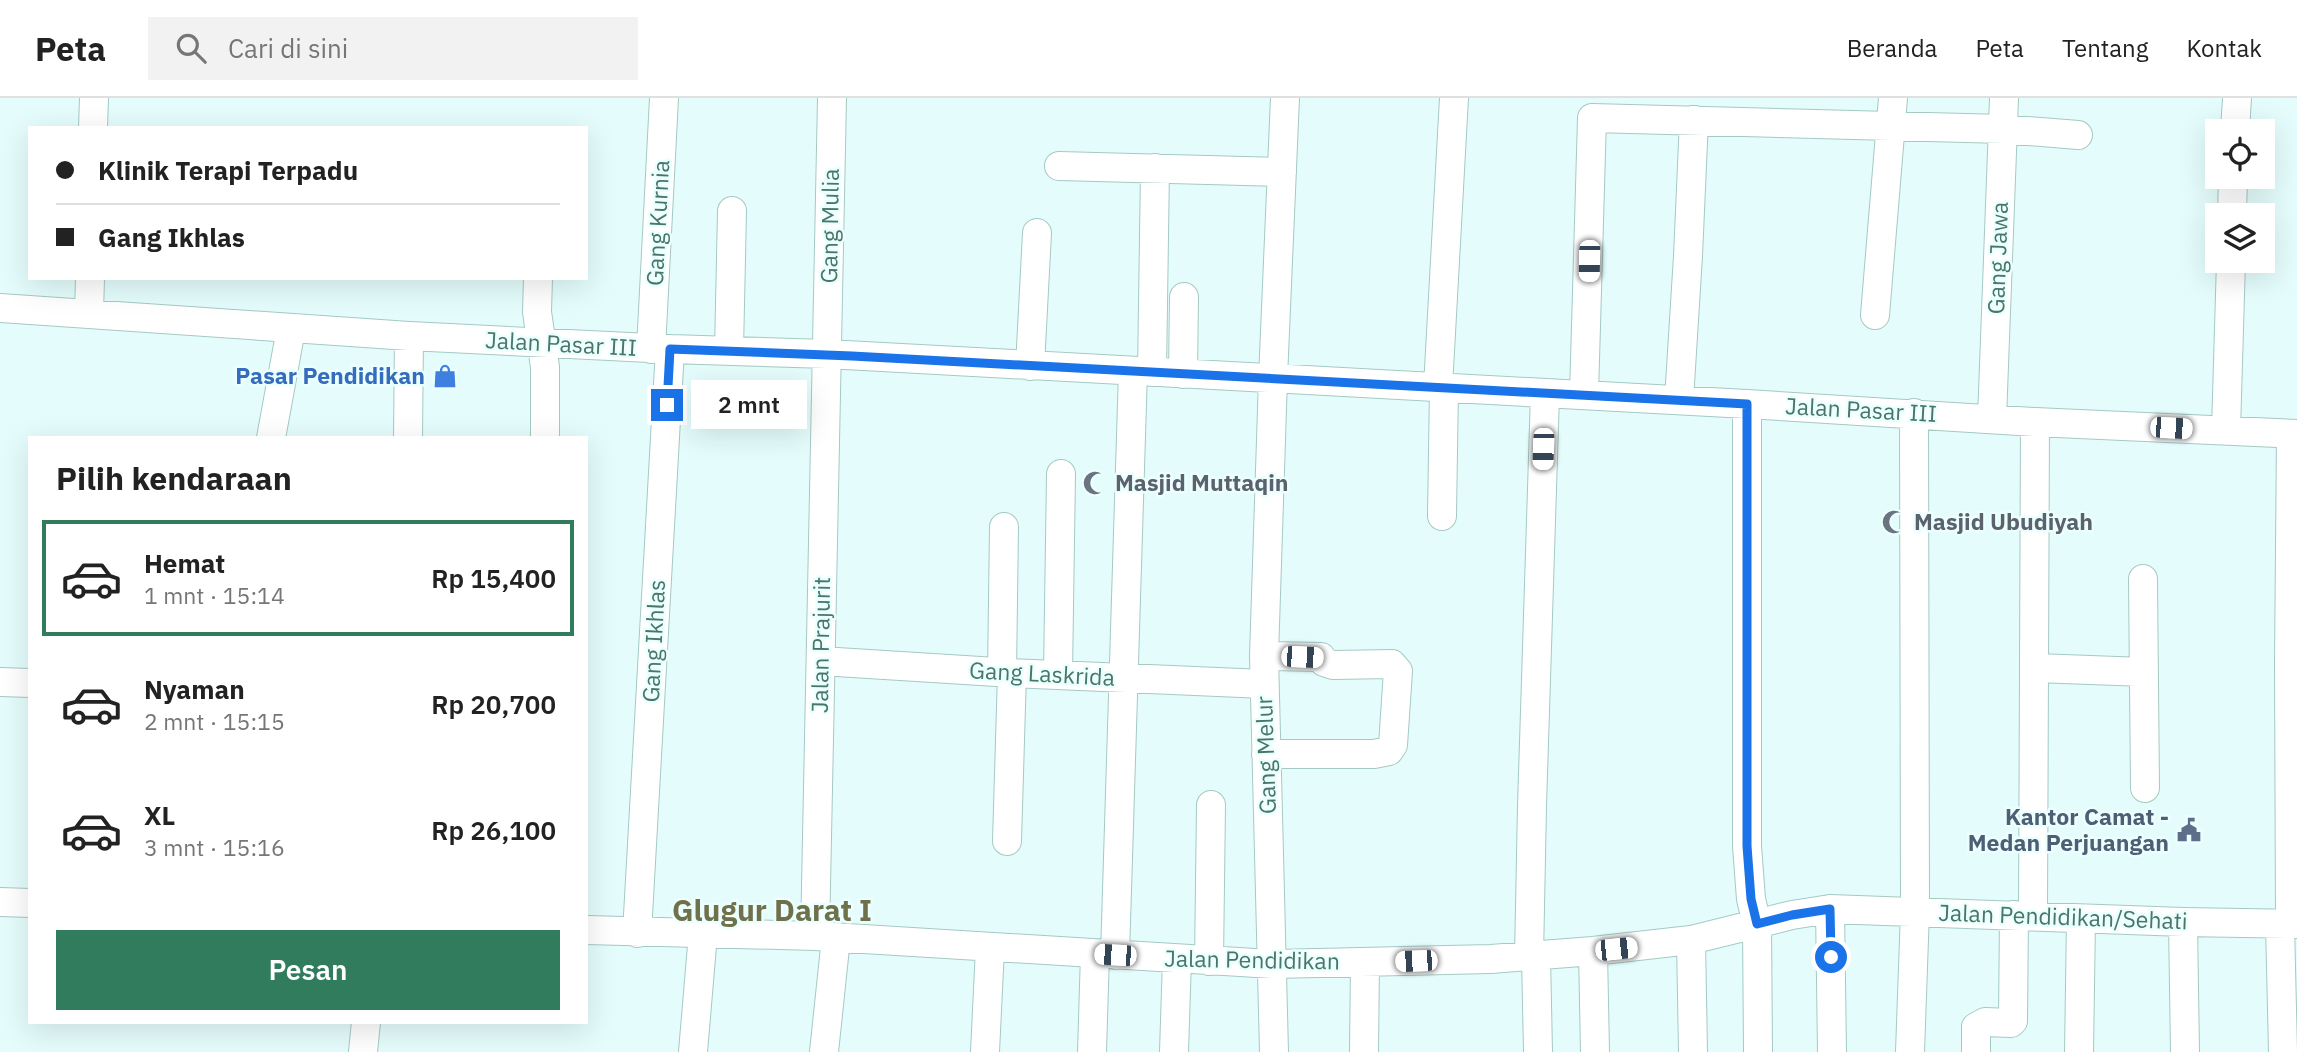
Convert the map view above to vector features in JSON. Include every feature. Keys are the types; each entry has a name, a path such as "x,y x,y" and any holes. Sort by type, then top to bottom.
{"street":[{"path":"93,126 94,98"},
{"name":"Gang Kurnia","path":"661,349 664,98"},
{"name":"Gang Mulia","path":"827,355 832,98"},
{"name":"Gang Melur","path":"1274,1052 1264,684 1285,98"},
{"path":"1442,516 1441,387 1454,98"},
{"name":"Gang Jawa","path":"1992,419 2004,98"},
{"path":"2236,119 2237,98"},
{"path":"1584,395 1592,108 1694,120 1776,110 1892,112 2003,129 2078,135"},
{"path":"1875,315 1892,112"},
{"path":"1679,400 1694,120"},
{"path":"1059,166 1282,172"},
{"path":"1092,1052 1105,955 1155,168"},
{"path":"729,351 732,211"},
{"path":"1030,366 1037,233"},
{"path":"2226,430 2231,273"},
{"path":"89,313 90,280"},
{"path":"538,280 537,312 545,367 545,436"},
{"path":"1183,374 1184,296"},
{"name":"Jalan Pasar III","path":"0,308 409,336 1273,378 2035,422 2294,434"},
{"path":"271,436 291,329"},
{"path":"408,436 409,336"},
{"name":"Gang Ikhlas","path":"637,933 661,349"},
{"name":"Jalan Prajurit","path":"824,1052 826,937 821,661 827,355"},
{"path":"1538,1052 1532,956 1545,394"},
{"path":"1747,404 1747,846 1751,899 1757,924 1758,1052"},
{"path":"1910,1052 1915,911 1914,413"},
{"path":"1976,1052 1976,1027 1985,1023 2013,1021 2024,915 2036,667 2035,422"},
{"path":"2283,1052 2289,924 2289,663 2294,434"},
{"path":"1058,674 1061,474"},
{"path":"1004,527 1007,841"},
{"path":"2144,579 2145,788"},
{"path":"1265,656 1321,657 1324,662 1333,665 1392,664 1398,671 1393,745 1389,751 1374,754 1266,754"},
{"name":"Gang Laskrida","path":"821,661 1007,673 1264,684"},
{"path":"2036,667 2144,672"},
{"path":"0,682 28,683"},
{"path":"1209,961 1211,804"},
{"path":"0,902 28,903"},
{"path":"1830,909 1832,1052"},
{"name":"Jalan Pendidikan","path":"588,930 826,937 1273,964 1491,960 1593,951 1691,940 1792,915 1830,909"},
{"name":"Jalan Pendidikan/Sehati","path":"1830,909 2289,924"},
{"path":"2079,1052 2081,919"},
{"path":"2183,922 2185,1052"},
{"path":"693,1052 703,934"},
{"path":"1691,940 1693,1052"},
{"path":"985,1052 990,947"},
{"path":"1593,951 1595,1052"},
{"path":"1174,1052 1177,959"},
{"path":"1364,1052 1365,962"},
{"path":"363,1052 366,1024"}],"place":[{"name":"Pasar Pendidikan","path":"445,376"},
{"name":"Masjid Muttaqin","path":"1095,483"},
{"name":"Masjid Ubudiyah","path":"1894,522"},
{"name":"Kantor Camat - Medan Perjuangan","path":"2189,830"}],"district":[{"name":"Glugur Darat I","path":"772,911"}],"route":[{"path":"667,405 670,349 852,356 1747,404 1747,846 1753,913 1757,924 1830,909 1831,957"}]}
